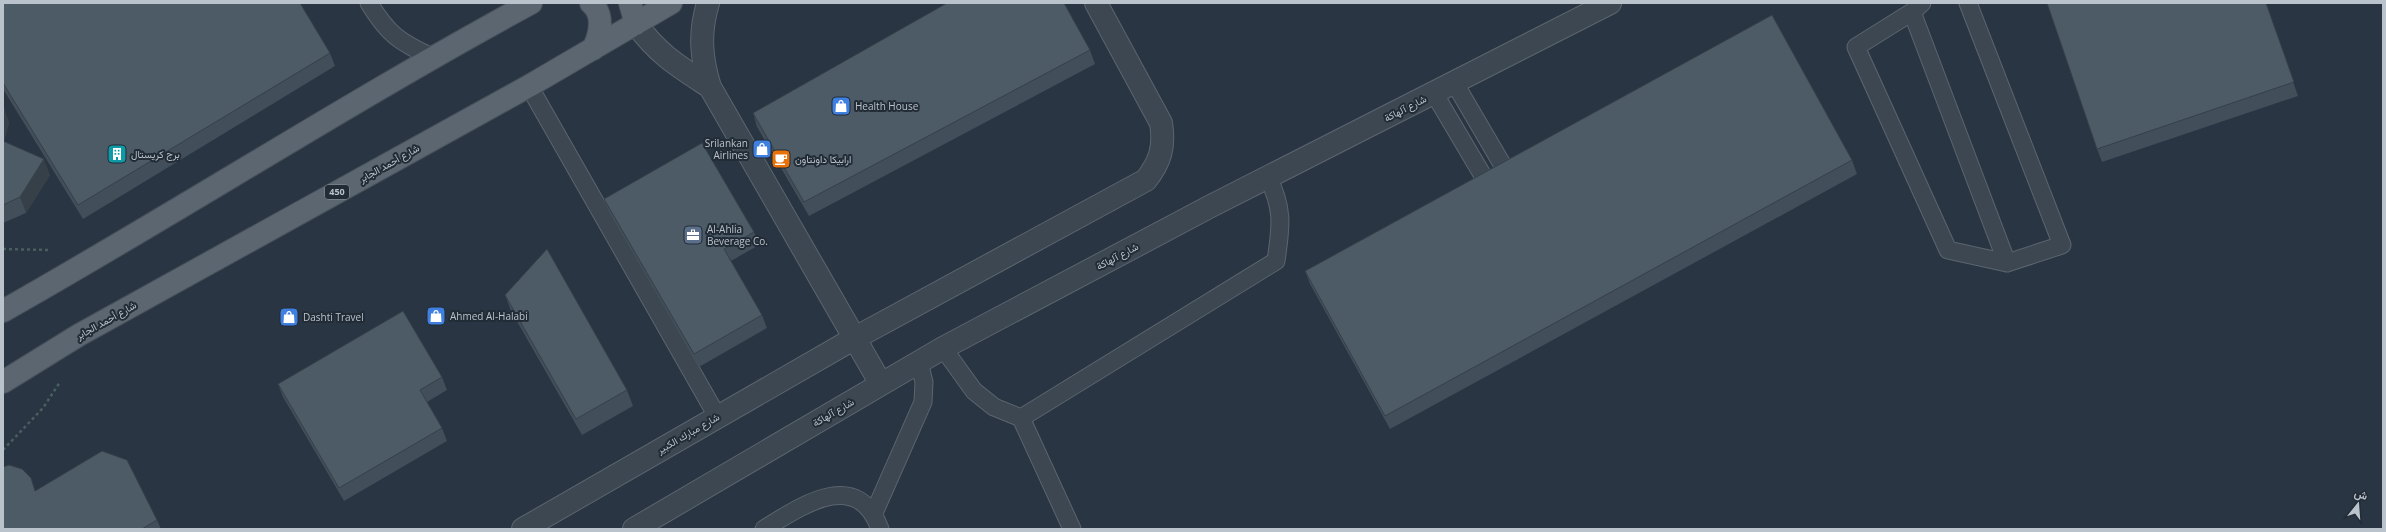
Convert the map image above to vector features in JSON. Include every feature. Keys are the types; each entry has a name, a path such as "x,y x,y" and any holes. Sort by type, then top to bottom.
{"main road":[{"path":"3,311 97,258 432,57 531,3"},
{"path":"591,3 600,19 600,35 593,49"},
{"path":"630,3 636,24"},
{"name":"شارع أحمد الجابر","path":"3,382 79,335 529,86 671,3"}],"street":[{"path":"708,3 701,41 703,65 710,87 881,384"},
{"name":"شارع مبارك الكبير","path":"523,529 717,416 855,338 1133,189 1146,180 1155,168 1162,154 1164,139 1162,124 1096,3"},
{"name":"شارع آلهاكة","path":"634,529 943,348 1268,177 1610,3"},
{"path":"636,24 651,44 670,62 710,87"}],"lane":[{"path":"369,3 380,22 403,44 432,57"},
{"path":"1968,3 2062,246 2007,264 1948,250 1856,47 1917,8 2007,264"},
{"path":"1454,82 1509,176"},
{"path":"529,86 717,416"},
{"path":"1434,93 1489,186"},
{"path":"1021,418 1276,261 1282,223 1276,194 1268,177"},
{"path":"943,348 974,391 994,407 1021,418 1072,529"},
{"path":"874,513 924,402 924,382 920,362"},
{"path":"767,528 810,501 823,496 850,498 863,504 874,513 880,529"}],"path":[{"path":"3,450 43,408 63,377"}],"building":[{"name":"برج كريستال","path":"3,3 300,3 330,53 78,205 3,83"},
{"path":"947,3 1064,3 1090,50 804,202 753,113"},
{"path":"2047,3 2266,3 2294,82 2097,149"},
{"path":"1772,15 1852,160 1385,416 1305,271"},
{"path":"3,141 44,159 20,197 3,205"},
{"path":"702,143 754,232 724,249 762,315 694,354 604,199"},
{"path":"547,249 627,390 576,419 505,295"},
{"path":"403,311 442,377 420,390 442,428 339,488 278,384"},
{"path":"102,451 127,460 157,520 142,529 3,529 3,467 9,465 22,469 31,478 35,491"}],"place":[{"name":"Health House","path":"841,106"},
{"name":"Srilankan Airlines","path":"762,149"},
{"name":"برج كريستال","path":"117,154"},
{"name":"ارابيكا داونتاون","path":"781,159"},
{"name":"Al-Ahlia Beverage Co.","path":"693,235"},
{"name":"Ahmed Al-Halabi","path":"436,316"},
{"name":"Dashti Travel","path":"289,317"}]}
